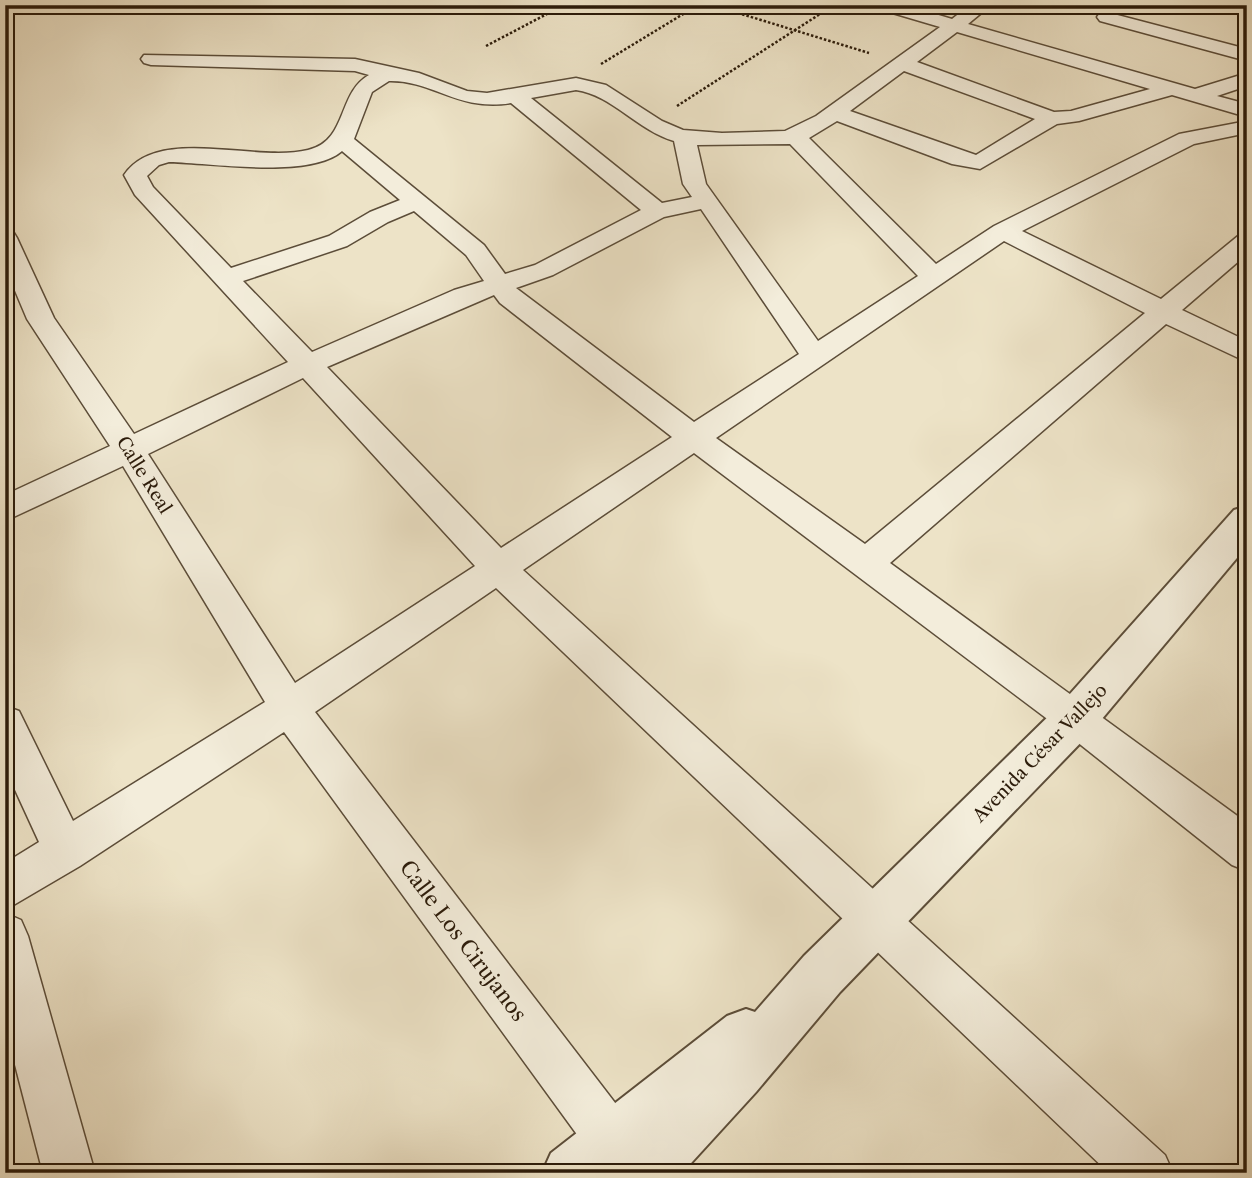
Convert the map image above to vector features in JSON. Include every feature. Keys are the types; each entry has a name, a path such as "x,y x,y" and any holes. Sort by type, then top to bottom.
{"street":[{"path":"885,5 1247,111"},
{"path":"151,59 355,65 408,76 470,98 518,98 567,84 602,90 650,124 684,136 706,140 795,136 835,113 982,5"},
{"path":"1107,15 1247,55"},
{"path":"1219,46 1238,32"},
{"path":"1055,55 1075,40"},
{"path":"903,64 1052,118 1072,117 1172,89"},
{"path":"394,75 372,80 364,88 342,140 318,154 284,161 168,155 151,160 135,175 143,190 223,279 309,364 498,568 1147,1173"},
{"path":"1196,96 1247,79"},
{"path":"518,98 657,211"},
{"path":"835,113 960,159 980,162 1052,118"},
{"path":"5,888 289,708 692,436 1003,231 1187,139 1247,127"},
{"path":"684,136 695,184 814,355"},
{"path":"795,136 933,276"},
{"path":"342,140 475,250 499,286 692,436 1076,718 1247,849"},
{"path":"223,279 338,241 379,217 419,201"},
{"path":"5,509 309,364 463,296 544,270 657,211 707,201"},
{"path":"1003,231 1247,353"},
{"name":"Calle Real","path":"5,238 41,319 129,450 289,708"},
{"path":"865,564 1247,241"},
{"name":"Avenida César Vallejo","path":"571,1173 631,1162 737,1073 822,974 1076,718 1247,520"},
{"name":"Calle Los Cirujanos","path":"289,708 631,1162"},
{"path":"5,724 65,851"},
{"path":"5,936 68,1173"}],"path":[{"path":"486,47 564,5"},
{"path":"567,84 698,5"},
{"path":"712,5 903,64"},
{"path":"650,124 834,5"}]}
